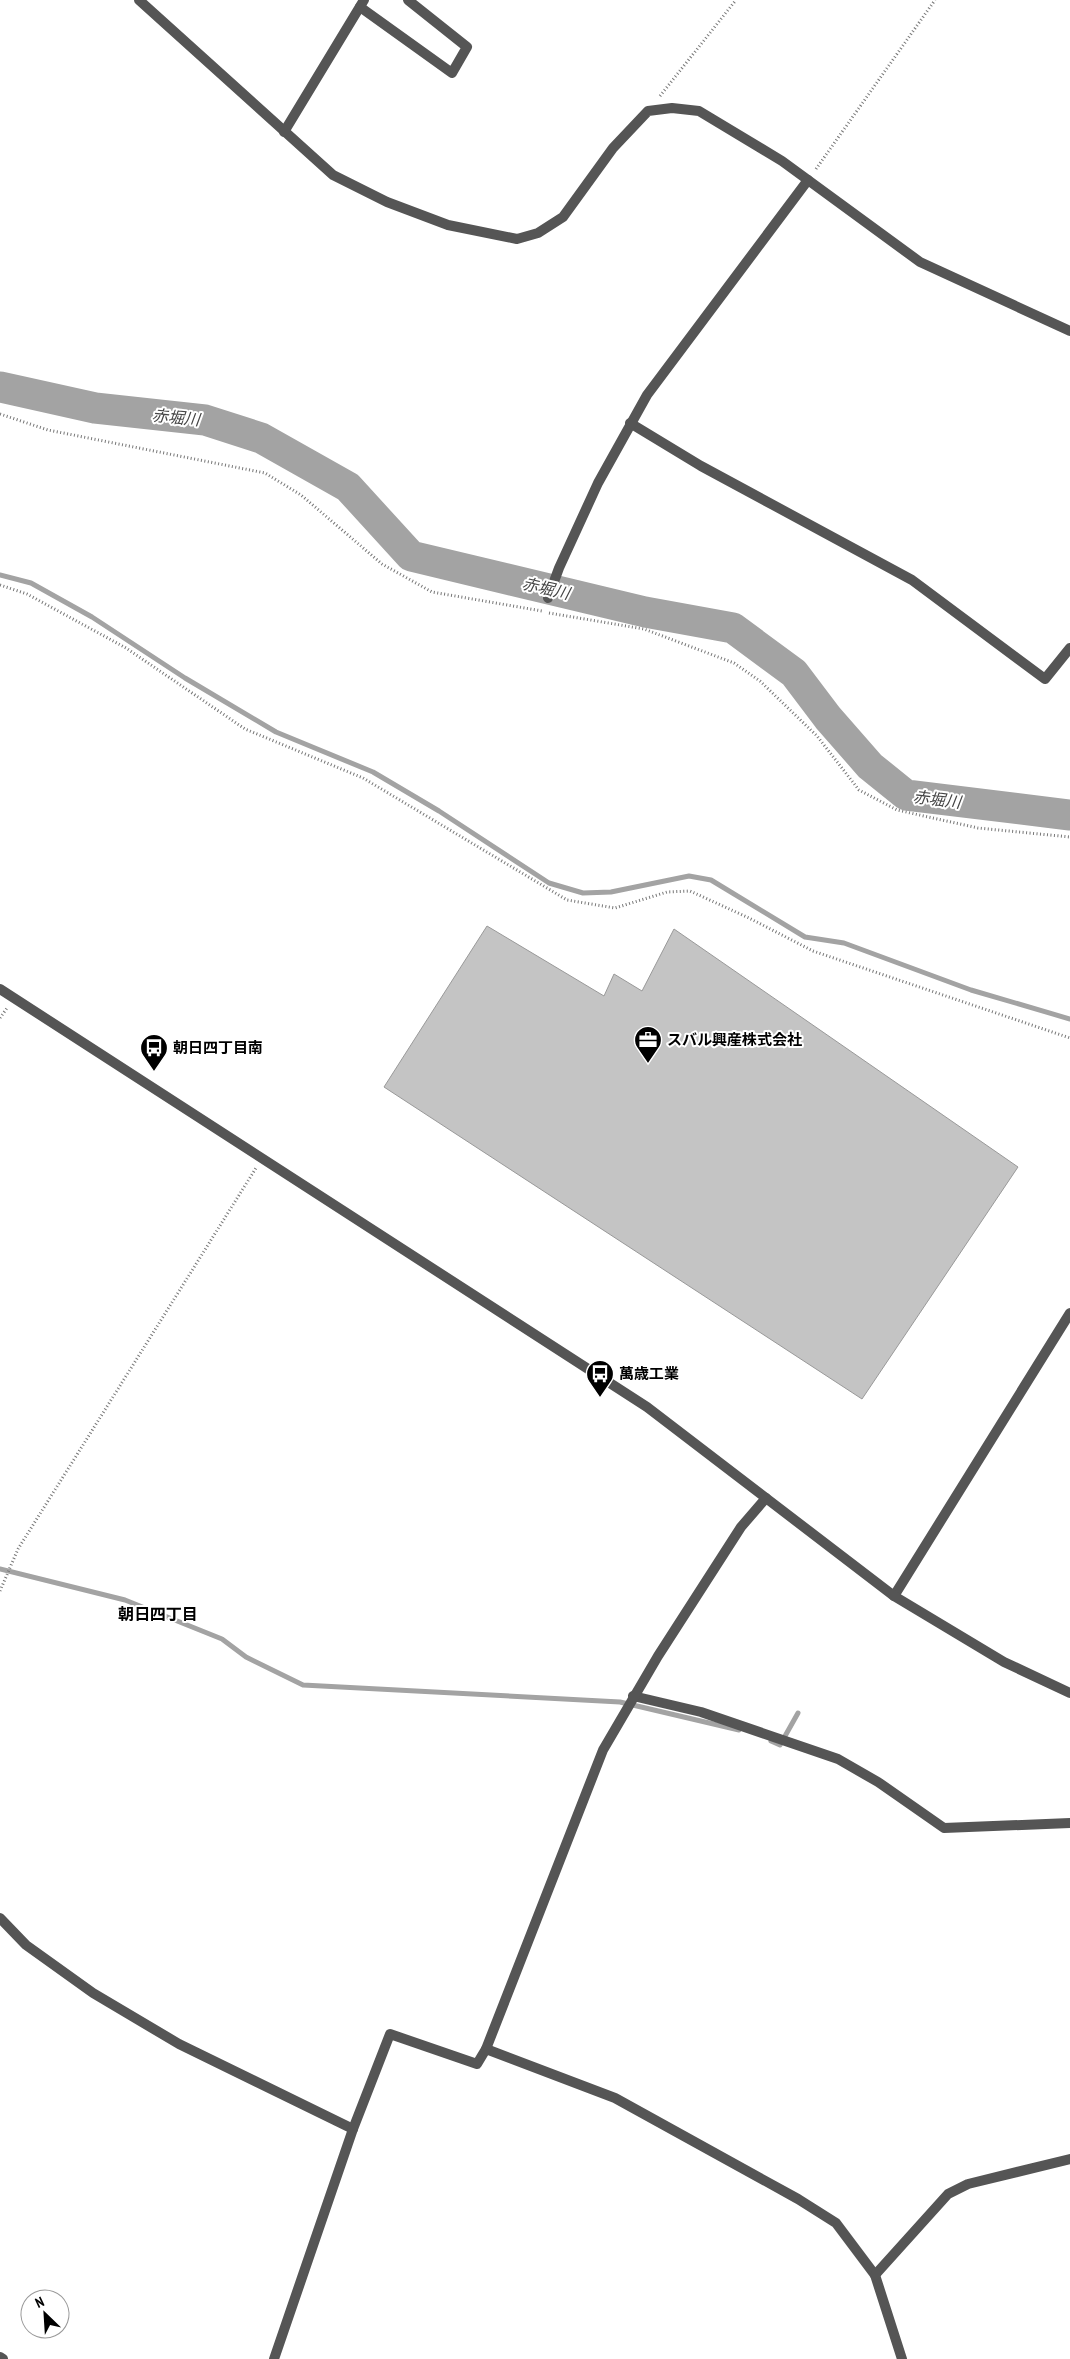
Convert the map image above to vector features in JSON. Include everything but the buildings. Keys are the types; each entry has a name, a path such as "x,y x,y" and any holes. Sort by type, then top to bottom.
{"street":[{"path":"139,0 333,175 387,202 448,225 517,239 538,233 563,217 614,148 648,112 672,108 699,111 808,180 920,262 1070,331"},
{"path":"284,132 362,3 452,73 467,47 408,0"},
{"path":"548,598 559,568 598,483 647,395 808,180"},
{"path":"630,423 702,466 912,580 1045,679 1070,648"},
{"path":"0,989 647,1407 894,1596 1004,1662 1070,1693"},
{"path":"894,1596 1070,1313"},
{"path":"274,2359 353,2129 390,2034 477,2064 486,2049 603,1750 633,1696 741,1527 766,1498"},
{"path":"633,1696 701,1712 838,1759 878,1782 944,1828 1070,1823"},
{"path":"0,1918 26,1945 93,1993 179,2044 353,2129"},
{"path":"486,2049 615,2098 798,2198 836,2223 875,2275 902,2359"},
{"path":"875,2275 948,2194 968,2184 1070,2159"}],"path":[{"path":"648,112 736,0"},
{"path":"808,180 935,0"},
{"path":"0,414 48,430 265,473 301,495 382,564 432,592 644,629 734,663 760,681 817,736 859,790 897,810 978,828 1070,837"},
{"path":"0,585 27,594 126,648 245,730 363,778 567,900 615,908 667,892 690,891 813,950 1070,1038"},
{"path":"541,611 548,598"},
{"path":"0,1591 18,1549 262,1159"}],"waterway":[{"name":"赤堀川","path":"0,387 95,408 205,420 261,438 348,487 411,556 645,612 733,628 794,673 828,718 870,766 906,795 1070,815"},
{"path":"0,575 31,583 92,617 185,678 276,732 373,772 439,811 549,883 583,893 611,892 689,876 711,880 805,937 844,943 971,990 1070,1019"},
{"path":"0,1569 125,1600 222,1639 246,1657 303,1685 620,1702 739,1730"},
{"path":"771,1741 780,1745 798,1713"}],"place":[{"name":"スバル興産株式会社","path":"648,1064"},
{"name":"朝日四丁目南","path":"154,1072"},
{"name":"萬歳工業","path":"600,1398"}],"district":[{"name":"朝日四丁目","path":"158,1614"}]}
